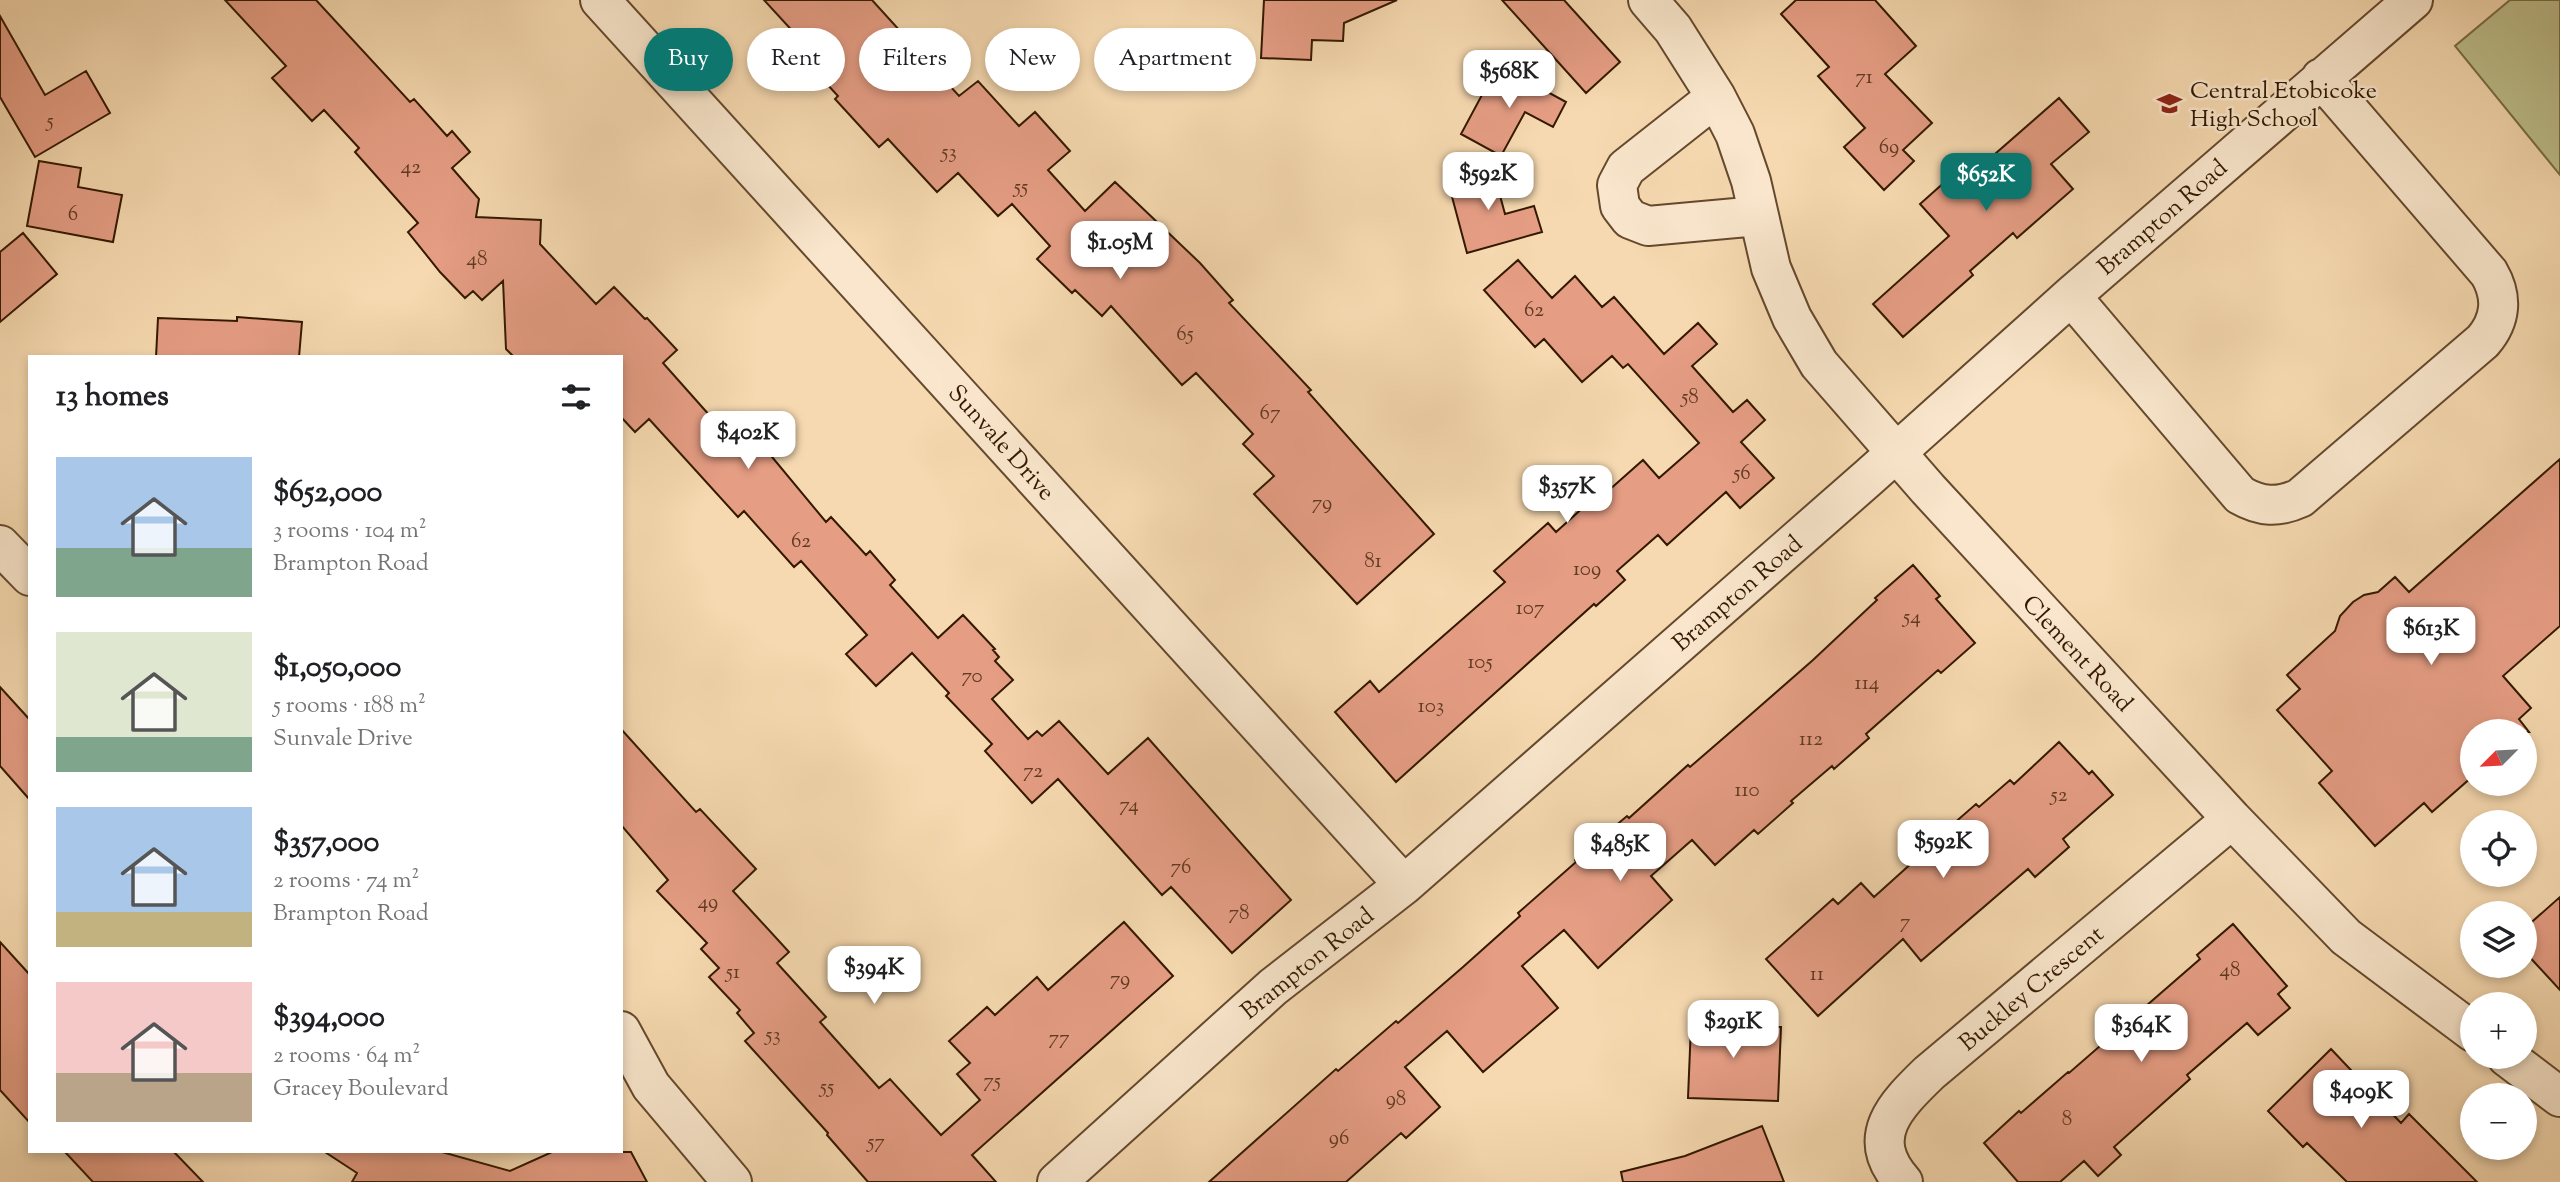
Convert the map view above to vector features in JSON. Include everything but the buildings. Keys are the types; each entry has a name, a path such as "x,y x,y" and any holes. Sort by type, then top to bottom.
{"street":[{"name":"Sunvale Drive","path":"600,0 1404,885"},
{"name":"Clement Road","path":"1648,0 1673,29 1716,97 1735,134 1743,155 1771,268 1792,318 1819,364 1895,452 2232,819 2346,937 2460,1022"},
{"name":"Brampton Road","path":"1057,1182 1273,987 1404,885 2071,296 2413,0"},
{"path":"2071,296 2240,495 2263,505 2283,505 2300,498 2483,341 2491,332 2499,309 2499,296 2489,273 2321,78"},
{"path":"1716,97 1626,168 1617,185 1620,206 1630,219 1648,226 1758,216"},
{"path":"0,545 28,574"},
{"name":"Buckley Crescent","path":"1903,1182 1890,1161 1886,1142 1891,1115 1902,1099 1929,1073 2232,819"},
{"path":"623,1035 651,1086 732,1182"},
{"path":"2523,1069 2560,1097"}],"green space":[{"path":"2510,0 2560,0 2560,175 2455,46"}],"place":[{"name":"Central Etobicoke High School","path":"2170,104"}]}
